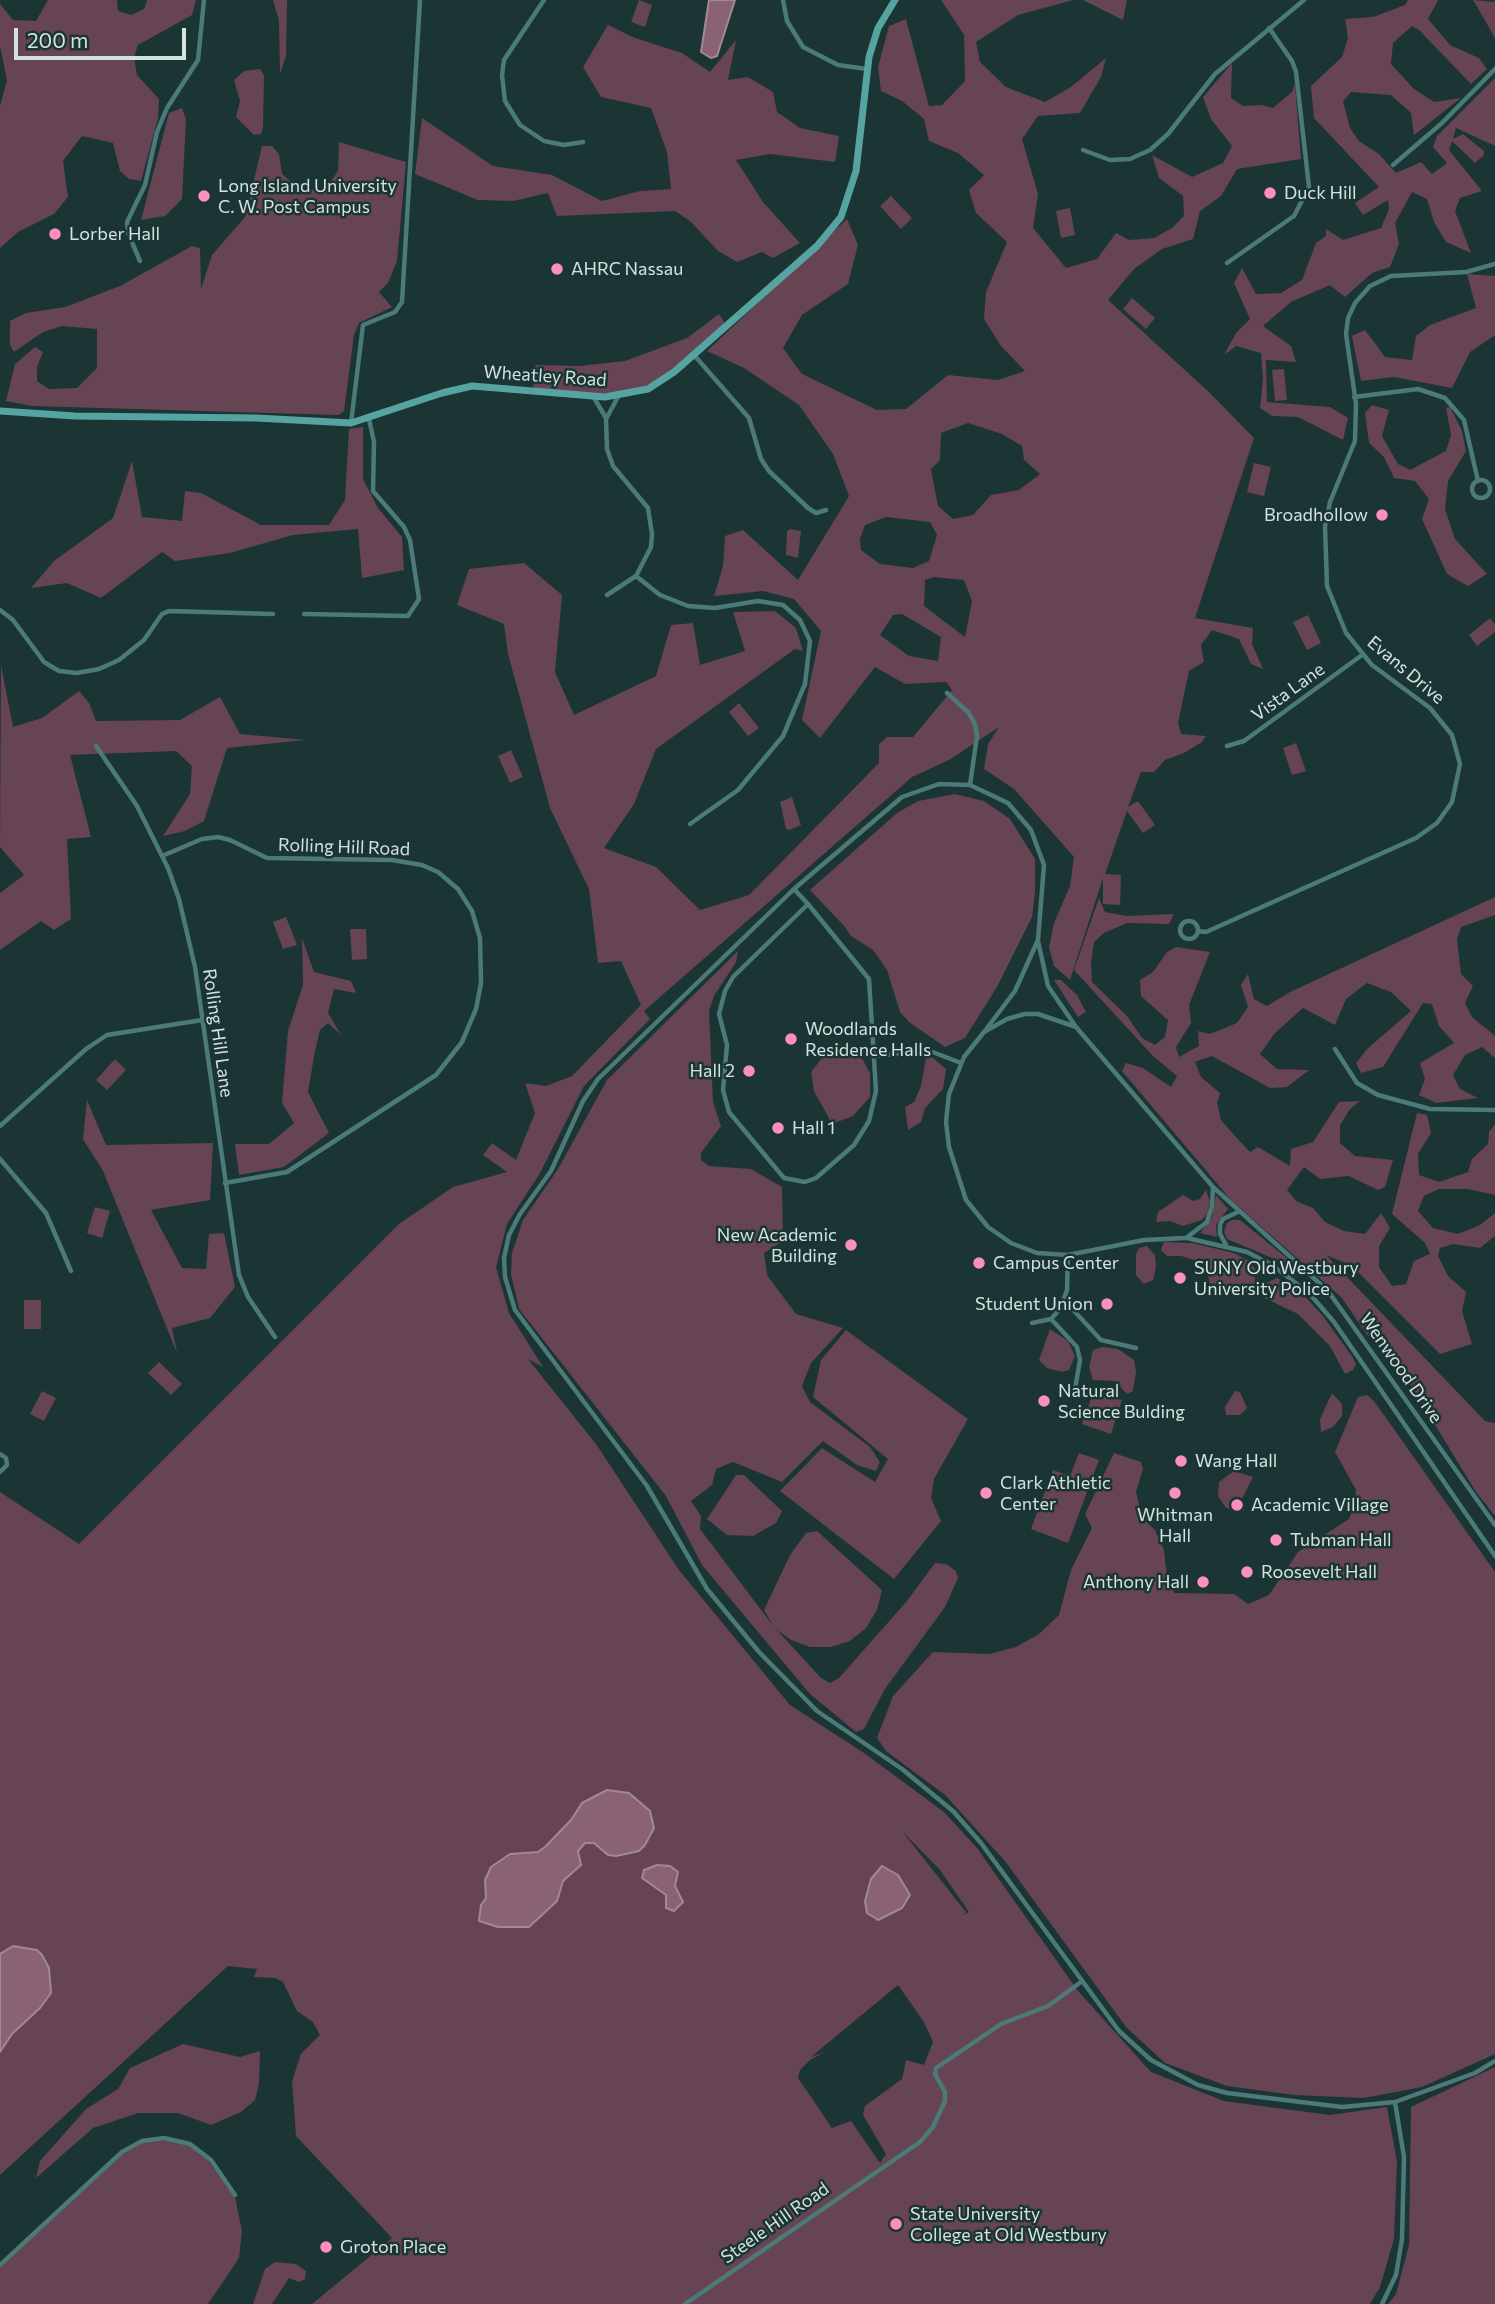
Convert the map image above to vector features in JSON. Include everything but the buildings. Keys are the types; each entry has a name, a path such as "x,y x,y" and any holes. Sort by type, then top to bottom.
{"main road":[{"name":"Wheatley Road","path":"0,411 75,416 256,418 351,423 472,386 618,397 657,384 817,246 841,217 856,171 867,69 878,28 895,0"}],"street":[{"path":"139,261 128,233 127,222 145,185 157,132 167,108 198,60 204,0"},
{"path":"351,423 363,325 395,312 402,302 420,0"},
{"path":"544,0 504,60 502,75 505,101 520,125 544,141 564,145 583,142"},
{"path":"783,0 787,21 803,47 838,65 867,69"},
{"path":"1083,150 1110,160 1130,159 1150,150 1168,134 1214,74 1304,0"},
{"path":"1227,263 1294,216 1309,190 1310,174 1296,72 1292,61 1269,28"},
{"path":"1393,165 1442,123 1495,69"},
{"name":"Evans Drive","path":"1198,931 1206,932 1416,838 1437,823 1452,802 1460,764 1449,729 1430,708 1362,655 1337,616 1327,586 1325,553 1330,502 1355,441 1354,397 1346,328 1350,312 1360,295 1379,280 1391,276 1466,272 1495,264"},
{"path":"694,354 749,418 761,459 769,471 813,512 826,510"},
{"path":"1354,397 1418,389 1445,398 1465,422 1478,481"},
{"path":"593,396 606,419 610,460 643,499 651,519 651,547 636,576 607,595"},
{"path":"606,419 618,397"},
{"path":"304,614 408,616 419,599 410,540 404,527 373,491 374,442 369,419"},
{"path":"636,576 660,595 688,606 715,608 758,601 783,605 800,620 810,641 805,684 783,736 738,790 690,824"},
{"path":"0,610 13,620 44,662 59,671 77,673 99,669 119,660 144,640 162,614 169,611 273,614"},
{"name":"Vista Lane","path":"1227,746 1244,741 1362,655"},
{"path":"947,693 968,712 975,724 977,736 970,785"},
{"name":"Rolling Hill Lane","path":"96,746 137,806 162,856 188,933 239,1275 248,1297 275,1337"},
{"path":"1495,1556 1321,1306 1299,1284 1272,1265 1226,1245 1186,1238 1144,1240 1068,1255 1037,1253 1011,1243 988,1227 966,1200 946,1131 949,1094 961,1063 1015,991 1038,940 1044,876 1038,844 1024,820 1008,803 970,785 939,783 902,797 794,889 598,1079 583,1101 551,1171 514,1224 504,1258 509,1297 529,1330 657,1501 707,1589 759,1652 817,1711 902,1769 954,1811 981,1843 1081,1982 1133,2045 1172,2073 1198,2085 1227,2093 1316,2106 1395,2102 1475,2073 1495,2061"},
{"name":"Rolling Hill Road","path":"162,856 202,839 218,837 235,842 267,859 392,860 422,865 438,872 458,889 472,911 480,938 481,983 476,1009 462,1042 436,1075 287,1172 225,1183"},
{"path":"794,889 808,904 869,979 876,1056 875,1105 869,1121 854,1145 816,1178 804,1182 784,1178 729,1112 723,1090 727,1045 719,1014 724,991 733,977 808,904"},
{"name":"Evans Drive","path":"1190,921 1197,926 1198,931 1196,936 1188,939 1182,937 1180,929 1190,921"},
{"name":"Wenwood Drive","path":"1038,940 1048,986 1076,1027 1213,1187 1328,1291 1495,1525"},
{"path":"984,1032 1007,1019 1025,1014 1038,1014 1076,1027"},
{"path":"0,1126 96,1041 121,1031 202,1020"},
{"path":"1335,1049 1357,1083 1377,1095 1430,1109 1495,1110"},
{"path":"876,1056 930,1052 961,1063"},
{"path":"0,1159 46,1213 71,1270"},
{"path":"1186,1238 1207,1222 1212,1206 1213,1187"},
{"path":"1226,1245 1220,1234 1220,1225 1223,1219 1238,1212"},
{"path":"1032,1323 1051,1320 1058,1314 1064,1300 1068,1255"},
{"path":"1064,1300 1101,1340 1136,1348"},
{"path":"1051,1320 1077,1347 1080,1360 1074,1395"},
{"path":"0,1454 6,1458 7,1465 0,1472"},
{"name":"Steele Hill Road","path":"685,2304 920,2142 933,2127 946,2096 935,2074 936,2068 1001,2024 1048,2006 1081,1982"},
{"path":"1382,2304 1396,2275 1402,2239 1404,2157 1395,2102"},
{"path":"0,2264 122,2152 142,2141 164,2137 190,2144 211,2160 235,2195"}],"shaded area":[{"path":"48,0 117,0 118,11 131,15 144,9 147,0 196,0 192,15 138,45 134,57 137,75 159,99 158,118 141,181 129,179 120,171 113,143 82,136 63,161 68,197 54,214 18,232 0,248 0,106 7,80 0,46 0,4 13,20 36,21"},
{"path":"273,0 287,0 286,56 280,74 279,21"},
{"path":"639,0 652,5 645,27 631,22"},
{"path":"709,0 735,0 717,56 711,58 701,52"},
{"path":"941,0 1073,0 1018,15 976,42 980,62 1006,87 1045,102 1071,87 1106,58 1101,77 1080,113 1038,116 1022,139 1038,194 1033,228 1066,268 1097,259 1116,233 1129,240 1154,238 1172,228 1184,216 1183,196 1159,178 1152,155 1192,177 1223,163 1232,146 1211,119 1203,97 1232,63 1231,98 1243,106 1262,105 1273,108 1292,92 1295,84 1301,159 1237,169 1221,196 1200,211 1193,239 1162,249 1134,269 1108,300 1209,392 1254,438 1195,618 1253,628 1252,644 1263,669 1251,664 1239,639 1212,630 1201,645 1204,662 1189,671 1178,723 1181,734 1206,736 1202,742 1184,753 1165,760 1154,772 1141,772 1128,807 1138,801 1155,825 1143,833 1127,811 1105,874 1121,875 1120,905 1103,904 1103,878 1070,980 1054,966 1049,947 1054,923 1070,886 1074,857 1014,789 984,769 988,744 999,727 949,760 912,777 644,1011 650,1019 584,1086 540,1173 507,1224 496,1267 509,1313 543,1367 528,1359 596,1444 679,1570 790,1705 864,1753 944,1812 977,1848 1078,1991 1151,2072 1224,2101 1330,2115 1387,2107 1397,2162 1394,2239 1380,2287 1370,2304 312,2304 392,2238 296,2136 292,2081 301,2054 320,2035 313,2022 297,2011 283,1982 275,1978 254,1977 257,1969 228,1966 0,2175 0,1492 79,1544 399,1224 453,1187 507,1172 483,1155 492,1143 516,1160 535,1113 525,1083 546,1086 572,1076 641,1005 621,961 598,963 589,889 550,808 508,654 504,624 457,605 469,569 524,563 562,595 555,672 574,715 656,676 671,625 693,623 700,665 745,651 733,612 775,611 796,628 803,651 795,649 656,749 634,804 604,848 656,867 700,910 749,895 879,763 879,744 887,737 913,737 952,690 946,682 905,684 875,667 820,738 802,720 821,631 794,599 763,591 714,596 723,566 725,536 743,530 798,580 849,496 833,454 799,405 744,368 707,351 847,219 858,245 848,284 802,315 783,348 802,374 877,410 906,409 948,375 998,380 1025,371 1001,346 984,319 986,292 1007,242 976,213 969,190 984,175 958,153 929,141 924,119 902,101 881,91 878,67 889,26 906,19 929,106 942,105 965,81 964,35","holes":["968,423 1002,434 1022,446 1024,460 1040,474 1019,490 991,495 973,515 953,519 938,506 931,469 940,460 941,433","886,517 930,522 937,535 929,561 913,568 880,564 861,550 860,539 865,525","934,577 964,580 972,601 965,637 924,606 925,580","902,614 941,637 938,661 909,656 880,635 893,615","902,1831 940,1870 969,1912 963,1915 966,1912","898,1985 924,2022 933,2042 924,2065 906,2060 902,2079 865,2106 863,2115 886,2154 880,2163 851,2121 832,2128 798,2078 800,2070 810,2060 825,2052 811,2057"]},
{"path":"1083,0 1127,0 1123,20"},
{"path":"1408,0 1438,0 1428,19 1450,45 1479,58 1487,69 1471,84 1412,26 1393,43 1391,64 1414,89 1434,102 1461,98 1414,135 1411,113 1391,95 1351,92 1343,101 1350,128 1359,141 1379,154 1396,173 1421,162 1432,174 1447,163 1433,147 1437,136 1495,78 1495,146 1456,128 1453,139 1463,134 1484,151 1484,155 1475,163 1452,141 1449,150 1482,191 1460,198 1455,211 1471,253 1446,242 1434,222 1427,199 1412,192 1395,223 1399,244 1390,267 1372,273 1345,297 1330,285 1291,302 1263,326 1291,346 1296,362 1266,360 1267,402 1330,407 1348,418 1343,440 1298,417 1272,416 1260,408 1263,378 1261,353 1236,346 1224,355 1236,333 1250,319 1234,283 1242,268 1256,294 1281,293 1302,280 1316,243 1326,236 1326,229 1343,240 1381,228 1389,209 1388,200 1363,215 1355,203 1379,187 1314,118 1311,86 1342,57 1348,38 1345,19 1373,17 1405,5"},
{"path":"1473,0 1495,2 1495,38 1483,17"},
{"path":"608,25 635,38 682,53 710,72 736,40 728,80 748,77 773,92 777,112 800,128 839,136 835,162 770,154 736,160 763,202 800,243 773,258 762,252 737,262 718,251 690,221 675,211 557,216 548,193 513,201 478,200 415,174 422,118 493,166 552,175 602,201 640,191 671,189 667,152 651,108 601,97 583,67"},
{"path":"260,69 264,75 263,127 261,134 254,135 236,117 240,101 234,80 244,71"},
{"path":"182,108 186,119 182,199 165,216 141,220 169,113"},
{"path":"339,142 406,162 397,261 388,283 379,292 392,307 359,323 354,335 344,411 339,415 32,406 6,401 15,364 35,347 43,352 37,367 37,381 49,389 77,388 97,368 97,329 62,326 43,332 14,352 10,345 10,321 26,313 65,307 120,286 192,246 200,248 201,289 212,255 245,217 262,146 272,146 279,154 282,174 298,188 324,191 338,171"},
{"path":"891,196 912,218 901,229 880,206"},
{"path":"1070,208 1075,235 1061,238 1056,211"},
{"path":"1467,274 1495,276 1495,335 1470,352 1452,388 1394,377 1361,381 1352,336 1365,330 1385,357 1412,360 1416,336 1430,325 1476,308"},
{"path":"1132,298 1155,318 1146,329 1123,309"},
{"path":"719,314 726,325 674,372 628,395 533,390 535,365 579,366 625,361 687,338"},
{"path":"1284,369 1287,400 1275,401 1272,370"},
{"path":"1372,405 1389,410 1382,436 1398,464 1410,470 1446,451 1451,435 1446,408 1450,407 1462,431 1466,451 1448,481 1445,509 1455,539 1487,574 1468,586 1447,574 1422,519 1429,499 1415,481 1394,478 1384,457 1369,443 1365,413"},
{"path":"363,427 363,479 378,508 402,537 404,570 362,578 358,529 293,535 230,553 175,561 162,552 101,598 67,583 31,588 54,561 113,518 132,461 142,517 182,521 185,491 201,493 261,525 329,525 345,500 349,429"},
{"path":"1254,463 1271,467 1264,496 1247,492"},
{"path":"787,531 801,531 798,558 786,555"},
{"path":"1308,615 1321,643 1307,650 1293,622"},
{"path":"1490,618 1495,624 1495,632 1477,646 1469,635"},
{"path":"1,665 13,727 42,718 79,691 89,703 96,721 180,720 220,697 240,734 306,740 227,748 204,821 185,831 163,836 190,794 192,766 176,751 70,755 91,837 67,839 71,919 54,930 41,921 0,950 0,893 24,875 0,847"},
{"path":"739,703 759,728 748,736 729,712"},
{"path":"1296,743 1306,771 1292,775 1283,748"},
{"path":"511,750 523,777 510,783 498,756"},
{"path":"955,794 984,801 1010,819 1035,859 1035,893 1032,917 997,987 965,1038 945,1047 909,1022 900,1012 887,970 873,950 851,936 810,890 897,813 918,801"},
{"path":"792,797 801,825 790,830 786,829 780,802"},
{"path":"1495,897 1495,915 1461,927 1457,939 1461,974 1473,986 1465,1003 1472,1017 1495,1036 1495,1058 1482,1047 1465,1055 1453,1075 1460,1089 1478,1098 1436,1103 1419,1095 1425,1079 1420,1063 1454,1043 1439,1026 1432,1004 1423,1003 1383,1067 1361,1073 1356,1063 1367,1049 1411,1011 1391,992 1367,983 1346,999 1335,1025 1303,1008 1275,1033 1260,1054 1277,1069 1309,1070 1287,1087 1270,1088 1212,1056 1195,1062 1201,1077 1220,1093 1217,1102 1221,1120 1235,1136 1250,1152 1258,1147 1290,1166 1291,1149 1313,1142 1339,1102 1360,1101 1350,1109 1340,1125 1340,1143 1355,1156 1393,1160 1385,1187 1378,1190 1349,1176 1320,1179 1304,1167 1287,1190 1296,1201 1313,1208 1325,1222 1344,1231 1365,1234 1381,1213 1390,1228 1379,1246 1379,1267 1392,1286 1406,1284 1414,1261 1430,1254 1425,1243 1392,1214 1417,1113 1427,1115 1431,1133 1418,1154 1419,1175 1439,1182 1468,1172 1472,1159 1488,1144 1489,1132 1495,1124 1495,1195 1468,1189 1439,1189 1424,1196 1418,1211 1433,1228 1458,1234 1480,1225 1495,1213 1495,1236 1480,1248 1453,1244 1440,1248 1438,1256 1448,1276 1466,1292 1462,1311 1472,1344 1440,1354 1352,1266 1326,1255 1485,1421 1495,1423 1495,1516 1476,1492 1412,1387 1365,1332 1342,1298 1230,1199 1122,1071 1126,1063 1143,1068 1171,1087 1177,1076 1153,1056 1074,970 1099,898 1105,912 1127,916 1174,914 1169,924 1127,923 1104,933 1094,942 1091,963 1092,982 1127,1016 1142,1038 1155,1045 1165,1037 1168,1020 1141,996 1140,980 1153,972 1167,952 1176,947 1210,952 1189,1005 1191,1023 1176,1047 1179,1057 1199,1046 1198,1031 1210,1034 1237,1023 1248,1007 1241,985 1248,974 1254,999 1267,1006 1290,992"},
{"path":"286,917 297,945 283,949 273,922"},
{"path":"350,929 366,929 367,959 352,960"},
{"path":"302,938 314,972 351,981 356,993 334,989 328,1013 341,1035 328,1023 320,1030 315,1051 308,1092 329,1133 284,1167 239,1175 235,1144 269,1144 294,1123 282,1103 288,1031 303,985"},
{"path":"738,951 736,962 714,996 709,1011 713,1102 721,1126 701,1153 701,1160 709,1166 751,1169 782,1187 783,1241 764,1253 767,1275 796,1314 843,1328 811,1363 802,1386 810,1402 870,1447 880,1462 876,1471 857,1465 823,1441 782,1482 733,1462 716,1469 712,1485 691,1501 701,1516 700,1529 774,1627 764,1610 790,1555 806,1533 817,1531 882,1590 877,1610 866,1628 850,1641 831,1647 810,1647 791,1640 776,1629 821,1678 830,1683 839,1678 907,1601 935,1563 946,1564 956,1571 958,1578 945,1607 885,1689 864,1729 856,1732 810,1694 702,1565 666,1496 519,1309 511,1274 512,1253 523,1220 558,1169 607,1080"},
{"path":"1054,980 1061,980 1077,995 1086,1012 1078,1017"},
{"path":"835,1049 853,1051 863,1060 870,1073 870,1097 853,1116 832,1124 814,1091 811,1072 823,1057"},
{"path":"926,1058 933,1058 946,1069 943,1089 925,1108 921,1122 908,1130 905,1107 914,1102 921,1086"},
{"path":"115,1059 126,1070 107,1090 96,1080"},
{"path":"87,1100 106,1145 213,1143 210,1200 151,1210 182,1268 206,1269 209,1234 224,1233 235,1287 210,1318 172,1328 177,1353 103,1171 83,1139"},
{"path":"1206,1190 1210,1202 1207,1214 1202,1220 1183,1226 1170,1221 1156,1222 1158,1212 1183,1195 1193,1201 1200,1199"},
{"path":"1216,1195 1228,1209 1216,1225 1217,1237 1200,1233 1212,1217"},
{"path":"95,1207 110,1211 102,1238 87,1233"},
{"path":"1240,1220 1299,1268 1302,1275 1277,1260 1227,1239 1224,1232 1227,1223"},
{"path":"1164,1242 1192,1243 1234,1253 1249,1261 1255,1269 1255,1282 1244,1295 1210,1284 1206,1264 1181,1256 1167,1256 1161,1250"},
{"path":"1147,1246 1155,1255 1156,1267 1153,1280 1144,1284 1136,1275 1136,1254 1139,1248"},
{"path":"1277,1278 1297,1288 1323,1316 1353,1358 1356,1364 1353,1370 1345,1374 1330,1346 1298,1314 1258,1295 1260,1286"},
{"path":"24,1300 41,1300 41,1329 24,1329"},
{"path":"1050,1329 1068,1341 1075,1356 1069,1370 1062,1372 1047,1368 1039,1360"},
{"path":"846,1330 968,1419 934,1479 931,1498 941,1521 894,1579 780,1491 822,1448 875,1482 888,1459 813,1397 821,1360"},
{"path":"1102,1347 1118,1349 1134,1360 1136,1372 1133,1391 1127,1394 1115,1381 1093,1380 1089,1367 1093,1350"},
{"path":"159,1362 182,1384 171,1395 148,1373"},
{"path":"42,1391 56,1398 44,1421 30,1414"},
{"path":"1094,1391 1122,1400 1111,1434 1082,1424"},
{"path":"1235,1391 1240,1392 1247,1408 1240,1415 1226,1415 1225,1407"},
{"path":"1332,1393 1342,1404 1342,1416 1333,1427 1321,1432 1320,1419"},
{"path":"1367,1395 1374,1401 1495,1572 1495,2054 1422,2087 1364,2098 1294,2095 1227,2086 1165,2063 1126,2027 1005,1861 945,1795 886,1751 877,1738 893,1696 933,1652 989,1654 1016,1647 1039,1634 1059,1615 1071,1570 1092,1528 1085,1514 1114,1453 1141,1462 1143,1469 1136,1492 1142,1518 1155,1530 1164,1550 1167,1577 1174,1593 1234,1594 1248,1604 1269,1595 1298,1552 1349,1519 1355,1504 1356,1490 1335,1452 1358,1397"},
{"path":"1079,1453 1099,1460 1068,1543 1031,1529 1053,1470 1070,1476"},
{"path":"1234,1471 1253,1477 1239,1505 1245,1510 1239,1512 1226,1508 1218,1496 1219,1482"},
{"path":"736,1475 744,1475 782,1511 776,1523 753,1536 727,1535 707,1519"},
{"path":"607,1790 629,1793 650,1811 654,1828 645,1845 639,1851 616,1856 608,1855 594,1843 585,1843 578,1851 581,1865 563,1881 557,1901 529,1927 498,1927 479,1921 481,1905 486,1898 485,1880 491,1867 510,1854 538,1852 571,1820 582,1803"},
{"path":"657,1865 670,1866 678,1872 675,1886 683,1902 674,1911 666,1908 666,1895 642,1878 644,1870"},
{"path":"882,1866 898,1875 910,1895 902,1908 878,1920 867,1913 865,1901 871,1879"},
{"path":"13,1946 37,1950 42,1955 49,1968 51,1993 40,2008 12,2034 0,2052 0,1954"},
{"path":"183,2044 240,2057 260,2051 259,2084 255,2100 241,2112 211,2125 178,2113 138,2113 93,2128 36,2178 40,2161 86,2109 118,2089 130,2068"},
{"path":"1495,2067 1495,2304 1388,2304 1396,2294 1409,2245 1411,2107"},
{"path":"164,2140 190,2146 203,2154 235,2197 242,2231 239,2258 208,2304 0,2304 0,2268 122,2155 142,2143"},
{"path":"275,2262 296,2264 306,2271 305,2279 299,2282 289,2278 272,2304 253,2304 265,2269"}],"place":[{"name":"Duck Hill","path":"1270,193"},
{"name":"Long Island University C. W. Post Campus","path":"204,196"},
{"name":"Lorber Hall","path":"55,234"},
{"name":"AHRC Nassau","path":"557,269"},
{"name":"Broadhollow","path":"1382,515"},
{"name":"Woodlands Residence Halls","path":"791,1039"},
{"name":"Hall 2","path":"749,1071"},
{"name":"Hall 1","path":"778,1128"},
{"name":"New Academic Building","path":"851,1245"},
{"name":"Campus Center","path":"979,1263"},
{"name":"SUNY Old Westbury University Police","path":"1180,1278"},
{"name":"Student Union","path":"1107,1304"},
{"name":"Natural Science Bulding","path":"1044,1401"},
{"name":"Wang Hall","path":"1181,1461"},
{"name":"Clark Athletic Center","path":"986,1493"},
{"name":"Whitman Hall","path":"1175,1493"},
{"name":"Academic Village","path":"1237,1505"},
{"name":"Tubman Hall","path":"1276,1540"},
{"name":"Roosevelt Hall","path":"1247,1572"},
{"name":"Anthony Hall","path":"1203,1582"},
{"name":"State University College at Old Westbury","path":"896,2224"},
{"name":"Groton Place","path":"326,2247"}]}
